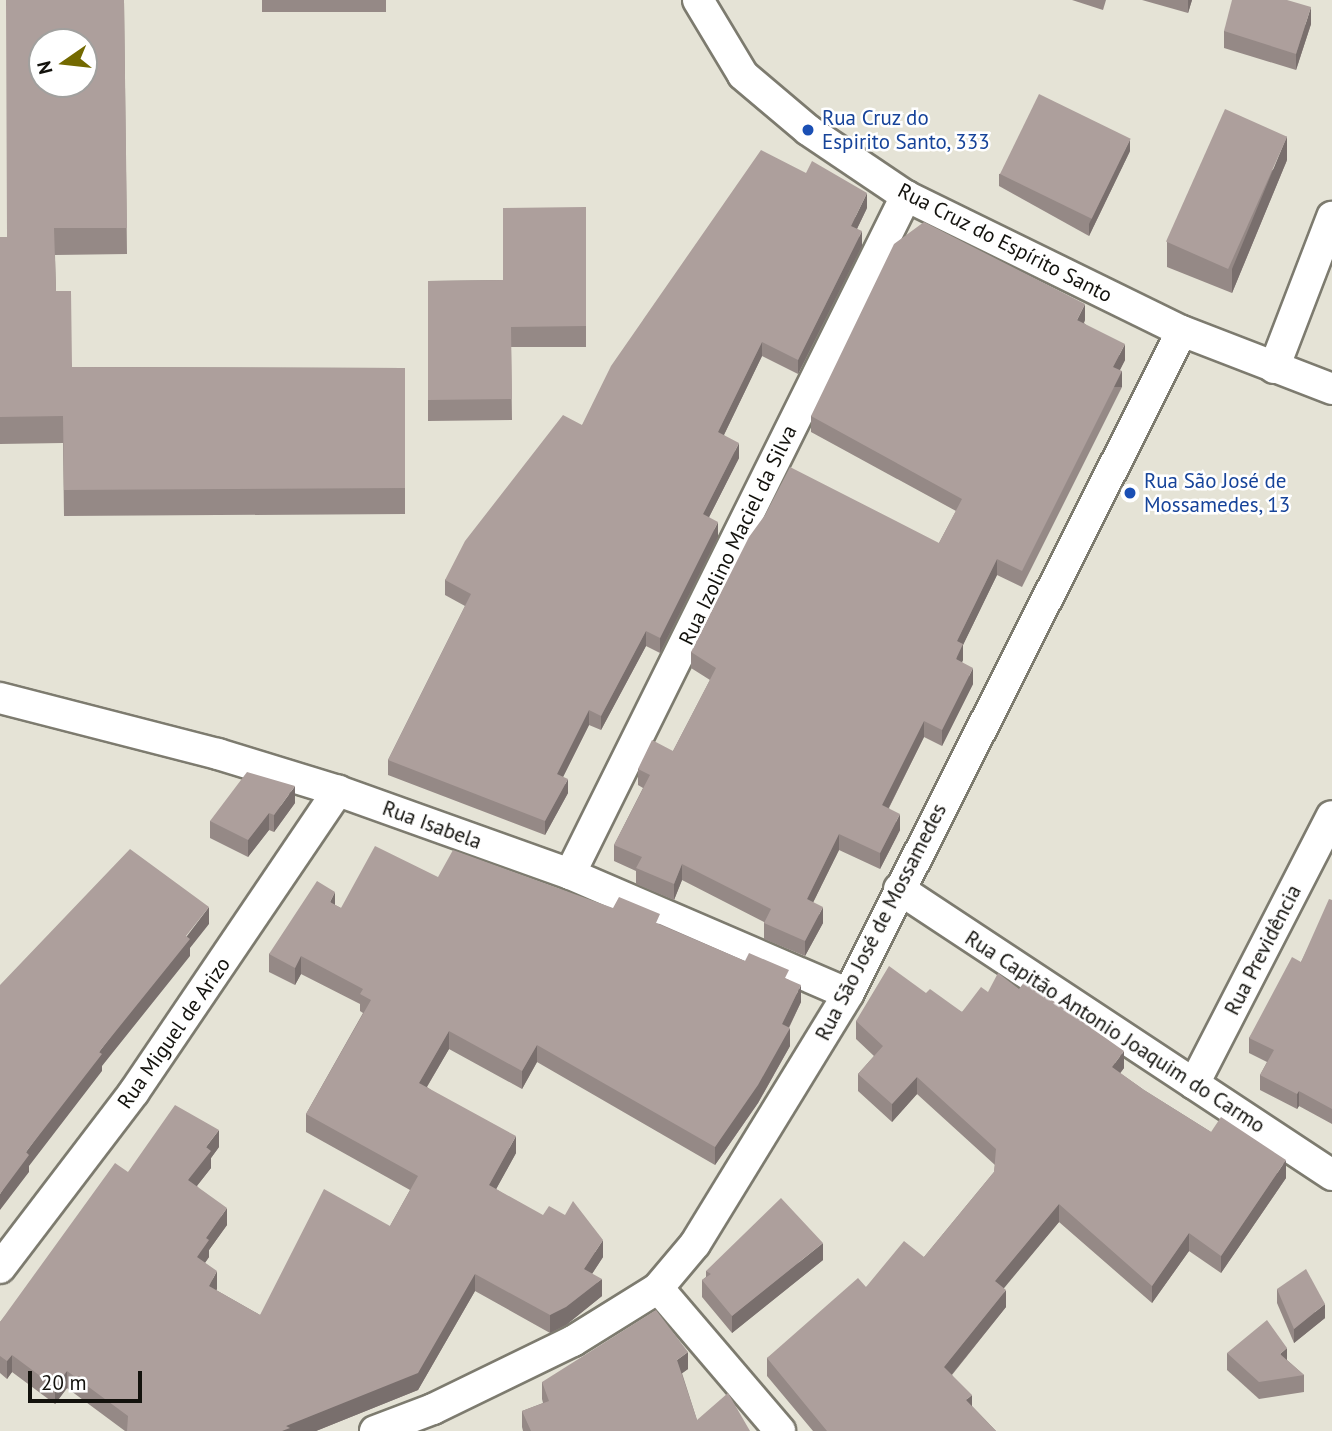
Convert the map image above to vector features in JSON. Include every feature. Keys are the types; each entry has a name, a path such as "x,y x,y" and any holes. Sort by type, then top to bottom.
{"street":[{"name":"Rua Cruz do Espírito Santo","path":"698,0 743,75 808,130 906,196 1182,331 1332,389"},
{"name":"Rua Izolino Maciel da Silva","path":"570,874 906,196"},
{"path":"1275,368 1332,217"},
{"name":"Rua São José de Mossamedes","path":"375,1431 438,1420 657,1288 695,1244 848,994 1182,331"},
{"name":"Rua Isabela","path":"0,698 218,754 338,791 570,874 848,994"},
{"name":"Rua Miguel de Arizo","path":"0,1268 134,1092 338,791"},
{"name":"Rua Previdência","path":"1194,1084 1332,817"},
{"name":"Rua Capitão Antonio Joaquim do Carmo","path":"899,889 1332,1175"},
{"path":"657,1288 780,1431"}],"building":[{"path":"6,0 124,0 127,228 54,228 56,291 71,291 72,367 405,368 405,488 64,490 63,416 0,417 0,237 7,237"},
{"path":"1232,0 1287,0 1311,7 1296,54 1224,31"},
{"path":"1039,94 1131,139 1092,219 1000,174"},
{"path":"1225,109 1287,137 1228,269 1166,241"},
{"path":"761,150 806,173 812,161 867,193 851,226 862,231 798,360 762,342 718,432 739,443 703,514 718,522 660,638 646,631 601,716 589,710 557,774 568,779 545,821 388,760 471,594 445,580 465,541 563,415 582,425 611,366"},
{"path":"586,207 586,326 511,327 512,399 428,400 428,281 503,280 503,208"},
{"path":"924,222 1085,304 1077,320 1125,344 1113,367 1122,371 1022,571 997,559 957,641 963,644 956,659 973,668 942,730 924,721 882,805 900,814 880,853 839,834 807,899 823,907 805,941 764,923 771,909 682,864 674,884 636,868 642,857 614,845 650,775 638,769 652,740 673,751 716,668 691,652 749,537 765,515 790,467 939,543 962,499 811,416 894,244"},
{"path":"247,772 295,786 274,815 269,813 248,840 210,821"},
{"path":"375,846 438,877 453,850 613,908 619,897 660,914 656,923 745,961 749,953 789,970 785,978 801,985 782,1024 790,1028 758,1085 715,1147 537,1045 522,1071 449,1031 419,1083 516,1136 489,1185 543,1215 549,1206 565,1215 573,1201 603,1240 584,1269 602,1279 566,1307 550,1315 475,1274 418,1373 286,1426 290,1428 282,1431 127,1431 128,1416 67,1371 55,1387 12,1355 7,1361 0,1356 0,1322 115,1163 128,1172 175,1105 219,1130 206,1147 211,1151 188,1180 227,1208 206,1238 209,1240 197,1257 217,1271 209,1286 260,1315 324,1189 390,1226 418,1176 306,1114 371,1000 360,994 363,989 301,956 295,968 269,954 317,881 335,892 330,902 341,908"},
{"path":"130,849 209,907 186,936 190,939 99,1052 102,1054 26,1152 29,1155 0,1194 0,985"},
{"path":"1329,899 1332,900 1332,1109 1299,1091 1297,1094 1260,1075 1274,1050 1249,1038 1292,957 1301,962"},
{"path":"889,966 926,993 930,989 962,1012 981,987 988,992 998,973 1019,989 1025,981 1124,1051 1112,1067 1144,1090 1211,1132 1221,1117 1286,1160 1221,1256 1189,1233 1152,1286 1059,1204 995,1281 1006,1290 944,1367 972,1395 966,1400 996,1431 827,1431 767,1358 858,1278 866,1287 904,1241 924,1257 994,1172 996,1149 917,1077 892,1104 858,1074 883,1046 856,1021"},
{"path":"781,1198 823,1243 732,1316 702,1280 711,1274 706,1271"},
{"path":"1306,1269 1325,1304 1294,1329 1277,1289"},
{"path":"656,1310 688,1352 677,1360 697,1420 728,1393 750,1431 531,1431 522,1411 549,1401 542,1382"},
{"path":"1267,1320 1287,1348 1280,1354 1304,1375 1259,1382 1227,1353"}],"place":[{"name":"Rua Cruz do Espirito Santo, 333","path":"808,130"},
{"name":"Rua São José de Mossamedes, 13","path":"1130,493"}]}
